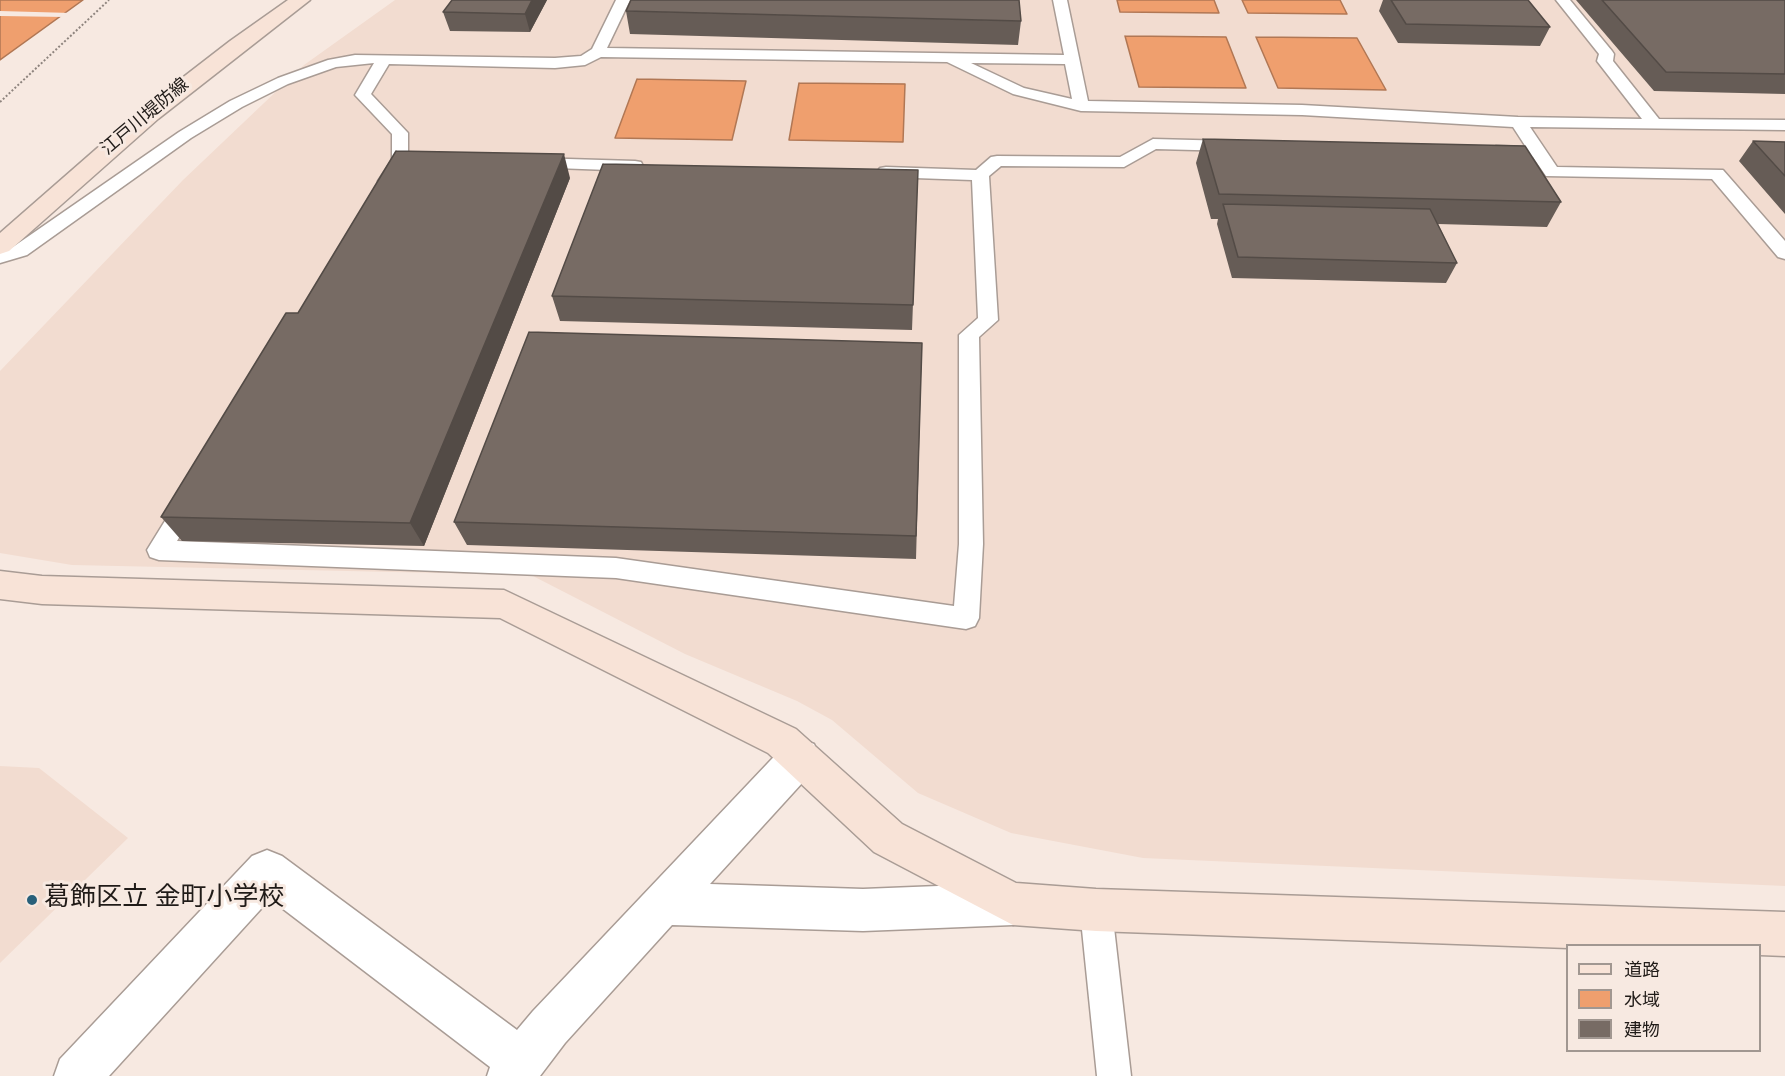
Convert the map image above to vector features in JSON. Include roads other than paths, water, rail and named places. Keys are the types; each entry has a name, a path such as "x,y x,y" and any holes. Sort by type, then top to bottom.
{"street":[{"name":"江戸川堤防線","path":"0,246 150,114 237,45 300,0"},
{"path":"0,585 42,590 504,604 782,741 888,838 1013,904"},
{"path":"77,1076 267,871 515,1069 549,1027 800,757"},
{"path":"664,904 864,910 1013,904 1096,910 1785,934"}],"lane":[{"path":"598,52 623,0"},
{"path":"1060,0 1081,106"},
{"path":"1563,0 1607,54 1605,60 1655,124"},
{"path":"0,257 20,251 184,135 243,100 283,81 333,63 355,59 384,59 555,63 585,60 598,52 1072,60"},
{"path":"948,58 1019,91 1081,106 1302,111 1518,122 1785,125"},
{"path":"376,199 406,160 399,133 363,95 384,59"},
{"path":"1518,122 1552,172 1718,174 1785,253"},
{"path":"873,172 980,175 997,161 1124,162 1153,144 1246,146"},
{"path":"1480,151 1538,152"},
{"path":"519,163 649,166"},
{"path":"201,482 159,550 616,568 966,618 971,544 969,335 988,320 980,175"},
{"path":"1096,910 1114,1076"}],"water":[{"path":"0,0 83,0 0,60"},
{"path":"1117,0 1214,0 1219,13 1120,12"},
{"path":"1242,0 1340,0 1347,14 1248,13"},
{"path":"1125,36 1226,37 1246,88 1139,87"},
{"path":"1256,37 1357,38 1386,90 1278,88"},
{"path":"637,79 746,81 732,140 615,138"},
{"path":"799,83 905,84 903,142 789,140"}],"place":[{"name":"葛飾区立 金町小学校","path":"32,900"}]}
